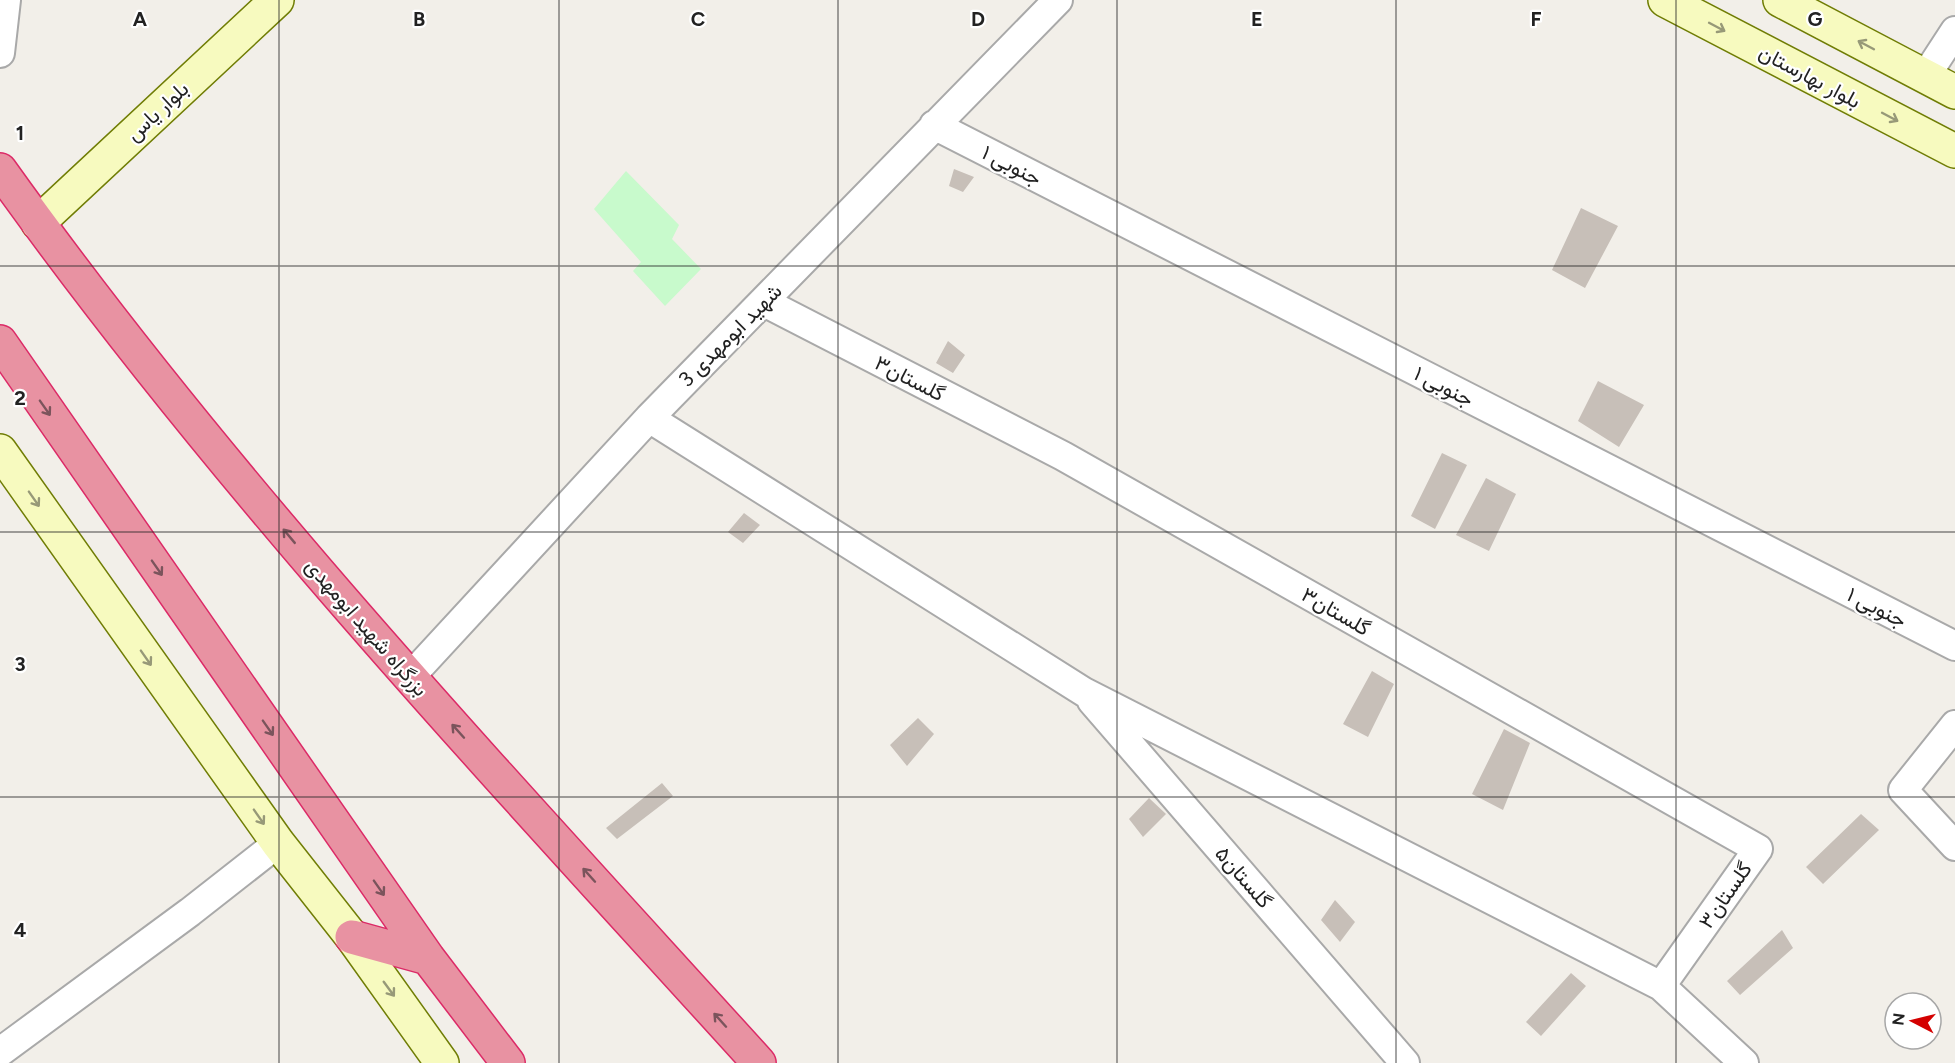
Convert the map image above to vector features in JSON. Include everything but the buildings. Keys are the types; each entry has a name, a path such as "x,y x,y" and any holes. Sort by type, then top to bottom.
{"highway":[{"name":"بزرگراه شهید ابومهدی","path":"0,170 123,336 210,442 410,677 759,1063"},
{"path":"0,342 428,958 508,1063"},
{"path":"352,938 428,958"}],"street":[{"path":"0,53 6,0"},
{"name":"بلوار یاس","path":"38,223 277,0"},
{"name":"شهید ابومهدی 3","path":"410,677 649,418 1058,0"},
{"name":"بلوار بهارستان","path":"1665,0 1955,151"},
{"path":"1780,0 1955,92"},
{"path":"1925,77 1955,31"},
{"name":"جنوبی ۱","path":"934,125 1955,646"},
{"name":"گلستان۳","path":"764,302 1063,456 1758,849 1661,986"},
{"path":"649,418 1084,692 1661,986 1744,1063"},
{"path":"0,451 278,843 352,938 442,1063"},
{"name":"گلستان۵","path":"1084,692 1405,1063"},
{"path":"1955,725 1903,790 1955,846"},
{"path":"0,1052 190,912 278,843"}],"green space":[{"path":"626,171 679,225 672,239 701,269 665,306 633,271 641,262 594,209"}]}
